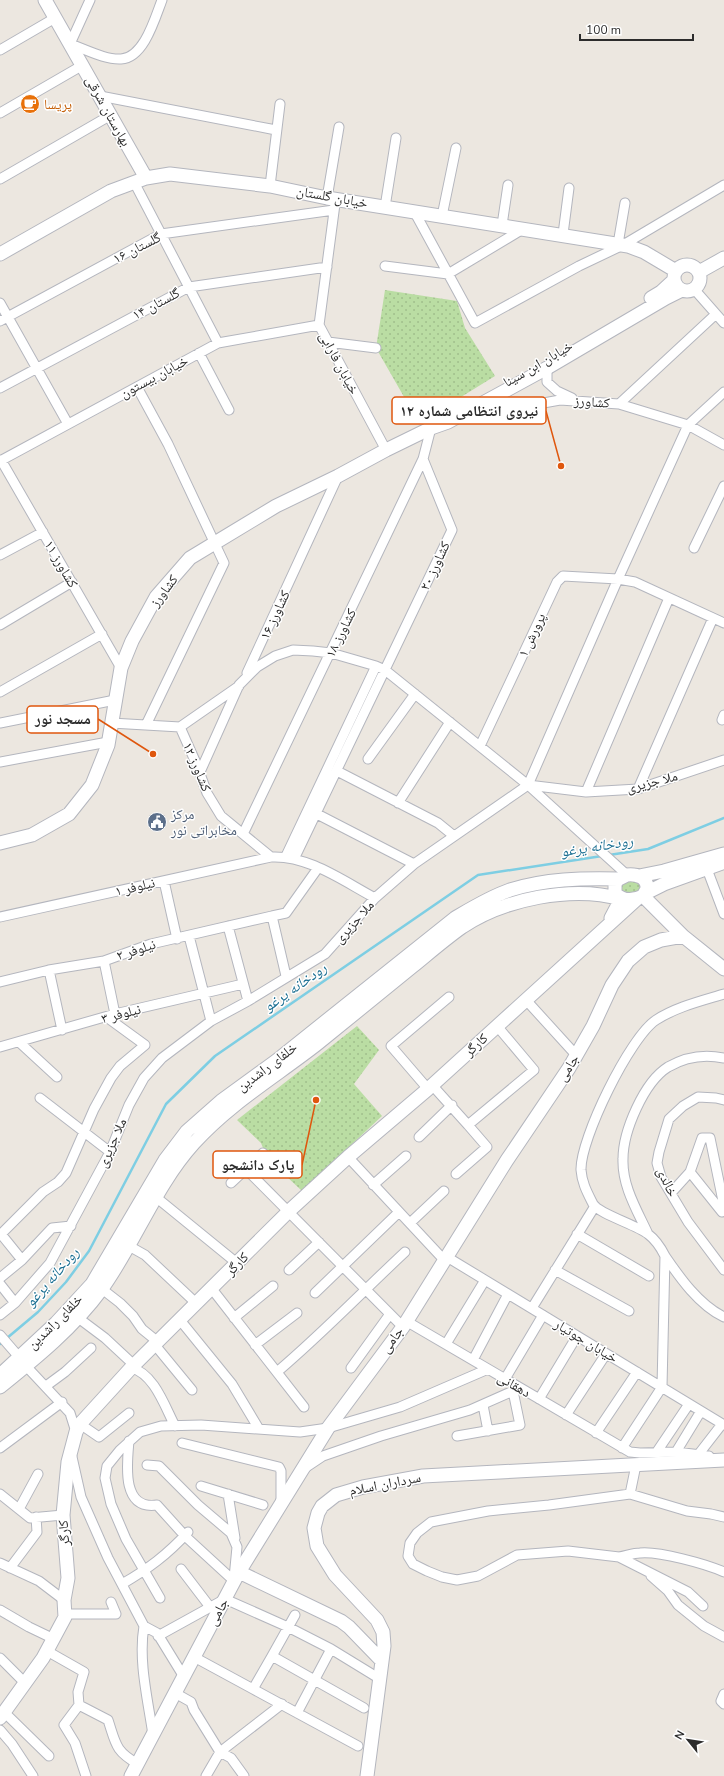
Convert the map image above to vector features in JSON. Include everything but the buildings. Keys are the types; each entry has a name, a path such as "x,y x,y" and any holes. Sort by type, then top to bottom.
{"street":[{"name":"بهارستان شرقی","path":"45,0 111,115 140,180"},
{"path":"70,44 90,0"},
{"name":"بهارستان شرقی","path":"70,44 120,59 133,55 138,51 145,39 162,0"},
{"path":"0,50 55,18"},
{"path":"0,113 83,65"},
{"path":"100,96 276,130"},
{"path":"270,186 280,104"},
{"path":"0,179 111,115"},
{"name":"خیابان فارابی","path":"339,127 319,325 386,450"},
{"path":"385,207 396,138"},
{"path":"442,216 456,148"},
{"name":"خیابان گلستان","path":"0,254 111,191 140,180 170,174 270,186 332,202 414,211 502,226 563,234 620,245 644,252 675,275"},
{"path":"140,180 161,234 218,342"},
{"path":"502,226 508,185"},
{"path":"414,211 475,323 620,245 724,185"},
{"path":"563,234 569,188"},
{"name":"گلستان ۱۶","path":"4,319 161,234 332,202"},
{"path":"620,245 625,203"},
{"path":"385,266 448,274 523,229"},
{"path":"699,272 724,258"},
{"path":"688,290 699,283 699,272 693,266 686,265 675,275 676,286 688,290 716,314 724,323"},
{"name":"گلستان ۱۴","path":"0,388 189,287 326,267"},
{"name":"خیابان ابن سینا","path":"434,427 448,417 661,292 675,275"},
{"name":"خیابان ابن سینا","path":"434,427 454,419 547,368 666,298 688,290"},
{"path":"0,303 4,319 36,368 68,424"},
{"path":"619,404 716,314"},
{"name":"خیابان بیستون","path":"0,460 218,342 319,325"},
{"path":"328,342 376,348"},
{"path":"199,353 229,410"},
{"path":"547,368 546,380 550,385 577,401"},
{"path":"137,387 168,444 215,541 224,563 146,725"},
{"path":"528,785 618,579 688,425 724,392"},
{"name":"کشاورز","path":"454,419 560,400 619,404 688,425 724,445"},
{"name":"کشاورز","path":"0,843 32,835 69,814 92,785 108,742 121,668 132,641 156,597 190,558 215,541 276,506 434,427"},
{"name":"کشاورز ۱۸","path":"243,834 423,459 434,427"},
{"name":"کشاورز ۲۰","path":"290,857 317,814 452,530 423,459"},
{"name":"کشاورز ۱۱","path":"0,460 121,668"},
{"name":"کشاورز ۱۶","path":"180,727 239,685 252,664 338,476"},
{"path":"694,548 724,486"},
{"path":"0,555 43,532"},
{"name":"پرورش ۱","path":"480,746 559,578 563,576 618,579"},
{"path":"618,579 635,582 724,623"},
{"path":"0,625 72,582"},
{"path":"586,792 669,598"},
{"path":"638,789 713,618"},
{"path":"0,692 102,634"},
{"path":"200,772 239,685 258,667 275,656 294,650 331,653 385,670 528,785 628,877 648,885 642,896"},
{"path":"290,857 376,666"},
{"path":"368,759 415,694"},
{"path":"0,723 115,700"},
{"path":"398,803 450,722"},
{"name":"کشاورز ۱۲","path":"111,723 180,727 200,772 207,793 221,816 271,857"},
{"path":"0,762 108,742"},
{"name":"ملا جزیری","path":"0,1315 15,1303 50,1263 110,1152 129,1104 144,1078 162,1058 211,1022 325,954 375,898 414,864 528,785 586,792 638,789 724,760"},
{"path":"337,771 438,823 454,836"},
{"path":"317,814 414,864"},
{"name":"خلفای راشدین","path":"0,1375 23,1362 92,1284 164,1160 187,1132 221,1101 276,1061 455,918 480,904 509,891 545,882 570,879 628,877 664,871 724,854"},
{"path":"271,857 290,857 318,868 375,898"},
{"name":"نیلوفر ۱","path":"0,917 271,857"},
{"path":"0,1387 23,1362 77,1317 102,1289 173,1170 194,1143 219,1118 316,1045 463,926 493,912 531,899 579,893 601,894 629,900 642,896 664,884 724,862"},
{"name":"نیلوفر ۲","path":"0,982 49,970 104,961 151,944 286,913 318,868"},
{"path":"707,869 724,914"},
{"path":"621,899 614,890 615,883 628,877"},
{"path":"164,880 176,939"},
{"path":"642,896 683,936 724,970"},
{"name":"کارگر","path":"2,1715 26,1684 47,1651 65,1614 64,1600 68,1578 63,1515 70,1452 78,1428 133,1367 290,1211 348,1157 430,1087 604,928 642,896"},
{"path":"604,928 621,899"},
{"path":"272,916 286,976"},
{"path":"228,926 248,1001"},
{"path":"189,936 211,1022"},
{"name":"جامی","path":"131,1776 237,1576 328,1428 404,1324 507,1160 576,1055 612,985 628,961 644,947 661,940 683,936"},
{"path":"22,1260 0,1235 43,1192 58,1182 66,1173 110,1078 125,1061 146,1045 111,1016 104,961"},
{"path":"49,970 62,1030"},
{"name":"نیلوفر ۳","path":"0,1047 111,1016 243,984"},
{"path":"724,994 692,1004 655,1020 632,1047 615,1078 584,1150 581,1169 584,1186 595,1206 648,1234 659,1245 682,1280 706,1304 724,1317"},
{"path":"449,997 391,1046 430,1087 452,1105 487,1148 456,1174"},
{"path":"526,1000 576,1055"},
{"path":"468,1125 534,1070 497,1026"},
{"path":"19,1042 58,1077"},
{"path":"648,1234 628,1191 624,1174 622,1158 629,1124 646,1092 667,1068 684,1059 711,1055 724,1058"},
{"name":"خالدی","path":"724,1100 698,1097 683,1106 669,1119 657,1163 661,1177 688,1222 724,1270"},
{"path":"40,1098 85,1131 110,1152"},
{"path":"419,1138 452,1105"},
{"path":"671,1193 690,1172 702,1138 710,1138 724,1206"},
{"path":"231,1183 263,1153"},
{"path":"373,1185 406,1156"},
{"name":"خیابان جوتیار","path":"348,1157 373,1185 446,1259 485,1280 723,1424"},
{"name":"دهقانی","path":"246,1168 390,1314 404,1324 446,1344 505,1379 515,1389 539,1399 622,1448 640,1453 676,1452 724,1457"},
{"path":"690,1172 722,1212 724,1210"},
{"path":"410,1223 444,1191"},
{"path":"157,1198 238,1264"},
{"path":"532,1308 595,1206"},
{"path":"315,1293 399,1212"},
{"path":"0,1278 22,1260 52,1228 71,1226"},
{"path":"577,1234 649,1276"},
{"path":"289,1270 320,1242"},
{"path":"129,1246 145,1255 197,1304"},
{"path":"277,1372 325,1330 365,1288 405,1252"},
{"path":"622,1448 662,1387 665,1256"},
{"path":"555,1270 629,1311"},
{"path":"446,1344 485,1280"},
{"path":"0,1284 15,1303"},
{"path":"234,1318 273,1286"},
{"path":"102,1289 120,1303 133,1316 192,1390"},
{"path":"212,1289 304,1407"},
{"path":"472,1360 508,1294"},
{"path":"255,1345 297,1313"},
{"path":"351,1368 390,1314"},
{"path":"505,1379 543,1315"},
{"path":"77,1317 105,1338 133,1367 140,1370 150,1381 175,1426"},
{"path":"180,1320 232,1384 259,1429"},
{"path":"0,1335 23,1362 62,1402 78,1428 99,1437 129,1414"},
{"path":"539,1399 577,1336"},
{"path":"46,1386 65,1372 91,1348"},
{"path":"566,1415 606,1354"},
{"path":"160,1598 126,1539 111,1504 105,1478 107,1466 129,1441 140,1432 161,1426 201,1425 300,1432 328,1428 400,1407 488,1369"},
{"path":"596,1433 637,1372"},
{"path":"303,1469 323,1456 381,1436 483,1405 515,1389 520,1425 457,1436"},
{"path":"0,1448 62,1402"},
{"path":"656,1453 689,1404"},
{"path":"483,1405 488,1431"},
{"path":"676,1452 701,1411"},
{"path":"698,1455 723,1424"},
{"path":"129,1441 127,1461 128,1478 132,1493 136,1499 150,1506 157,1505 187,1534 237,1576 341,1621 349,1627 382,1661"},
{"path":"182,1443 279,1467 281,1471 281,1504"},
{"path":"70,1452 80,1497 91,1523 144,1626 158,1636 184,1677"},
{"name":"سرداران اسلام","path":"367,1776 384,1646 383,1632 377,1620 335,1575 317,1546 315,1535 316,1521 322,1506 336,1495 363,1486 423,1476 724,1460"},
{"path":"147,1465 159,1466 198,1505 231,1533 235,1539"},
{"path":"630,1494 636,1465"},
{"path":"19,1509 38,1474"},
{"path":"201,1486 263,1505"},
{"path":"0,1494 30,1518 63,1515"},
{"path":"228,1494 237,1547 237,1576"},
{"path":"724,1517 687,1511 630,1494 549,1506 488,1511 431,1522 417,1533 410,1543 408,1556 413,1564 442,1577 456,1580 478,1576 517,1555 568,1551 619,1557 641,1553 681,1559 724,1572"},
{"path":"10,1568 37,1532 36,1517"},
{"path":"122,1584 168,1554 187,1534"},
{"path":"619,1557 688,1592 703,1606"},
{"path":"0,1563 39,1581 64,1600"},
{"path":"181,1569 210,1607"},
{"path":"642,1569 668,1591 678,1605 704,1626 724,1637"},
{"path":"158,1636 225,1599 288,1627 331,1649 380,1679"},
{"path":"65,1614 116,1614 111,1602"},
{"path":"0,1610 28,1627 54,1639"},
{"path":"253,1689 295,1614"},
{"path":"144,1626 142,1636 143,1660 153,1736"},
{"path":"296,1713 331,1649"},
{"path":"47,1651 84,1672 78,1692 79,1705 64,1725 75,1743 86,1776"},
{"path":"272,1656 364,1708"},
{"path":"194,1657 358,1746"},
{"path":"0,1658 26,1684"},
{"path":"175,1693 191,1702 194,1710 220,1752 232,1758 244,1776"},
{"path":"206,1776 220,1752 282,1704"},
{"path":"79,1705 108,1720 118,1750 124,1756 138,1764"},
{"path":"2,1715 49,1756"},
{"path":"0,1730 12,1744 33,1776"}],"green space":[{"path":"385,290 457,301 465,328 495,376 419,423 376,348"},
{"path":"625,880 639,880 644,890 624,896 619,887"},
{"path":"357,1026 379,1050 354,1084 382,1116 302,1191 267,1158 261,1143 237,1120"}],"waterway":[{"name":"رودخانه یرغو","path":"609,855 648,849 724,818"},
{"name":"رودخانه یرغو","path":"0,1344 38,1312 66,1282 89,1251 166,1104 215,1056 478,875 602,856"}],"place":[{"name":"پریسا","path":"30,104"},
{"name":"نیروی انتظامی شماره ۱۲","path":"561,466"},
{"name":"مسجد نور","path":"153,754"},
{"name":"مرکز مخابراتی نور","path":"157,822"},
{"name":"پارک دانشجو","path":"316,1100"}]}
